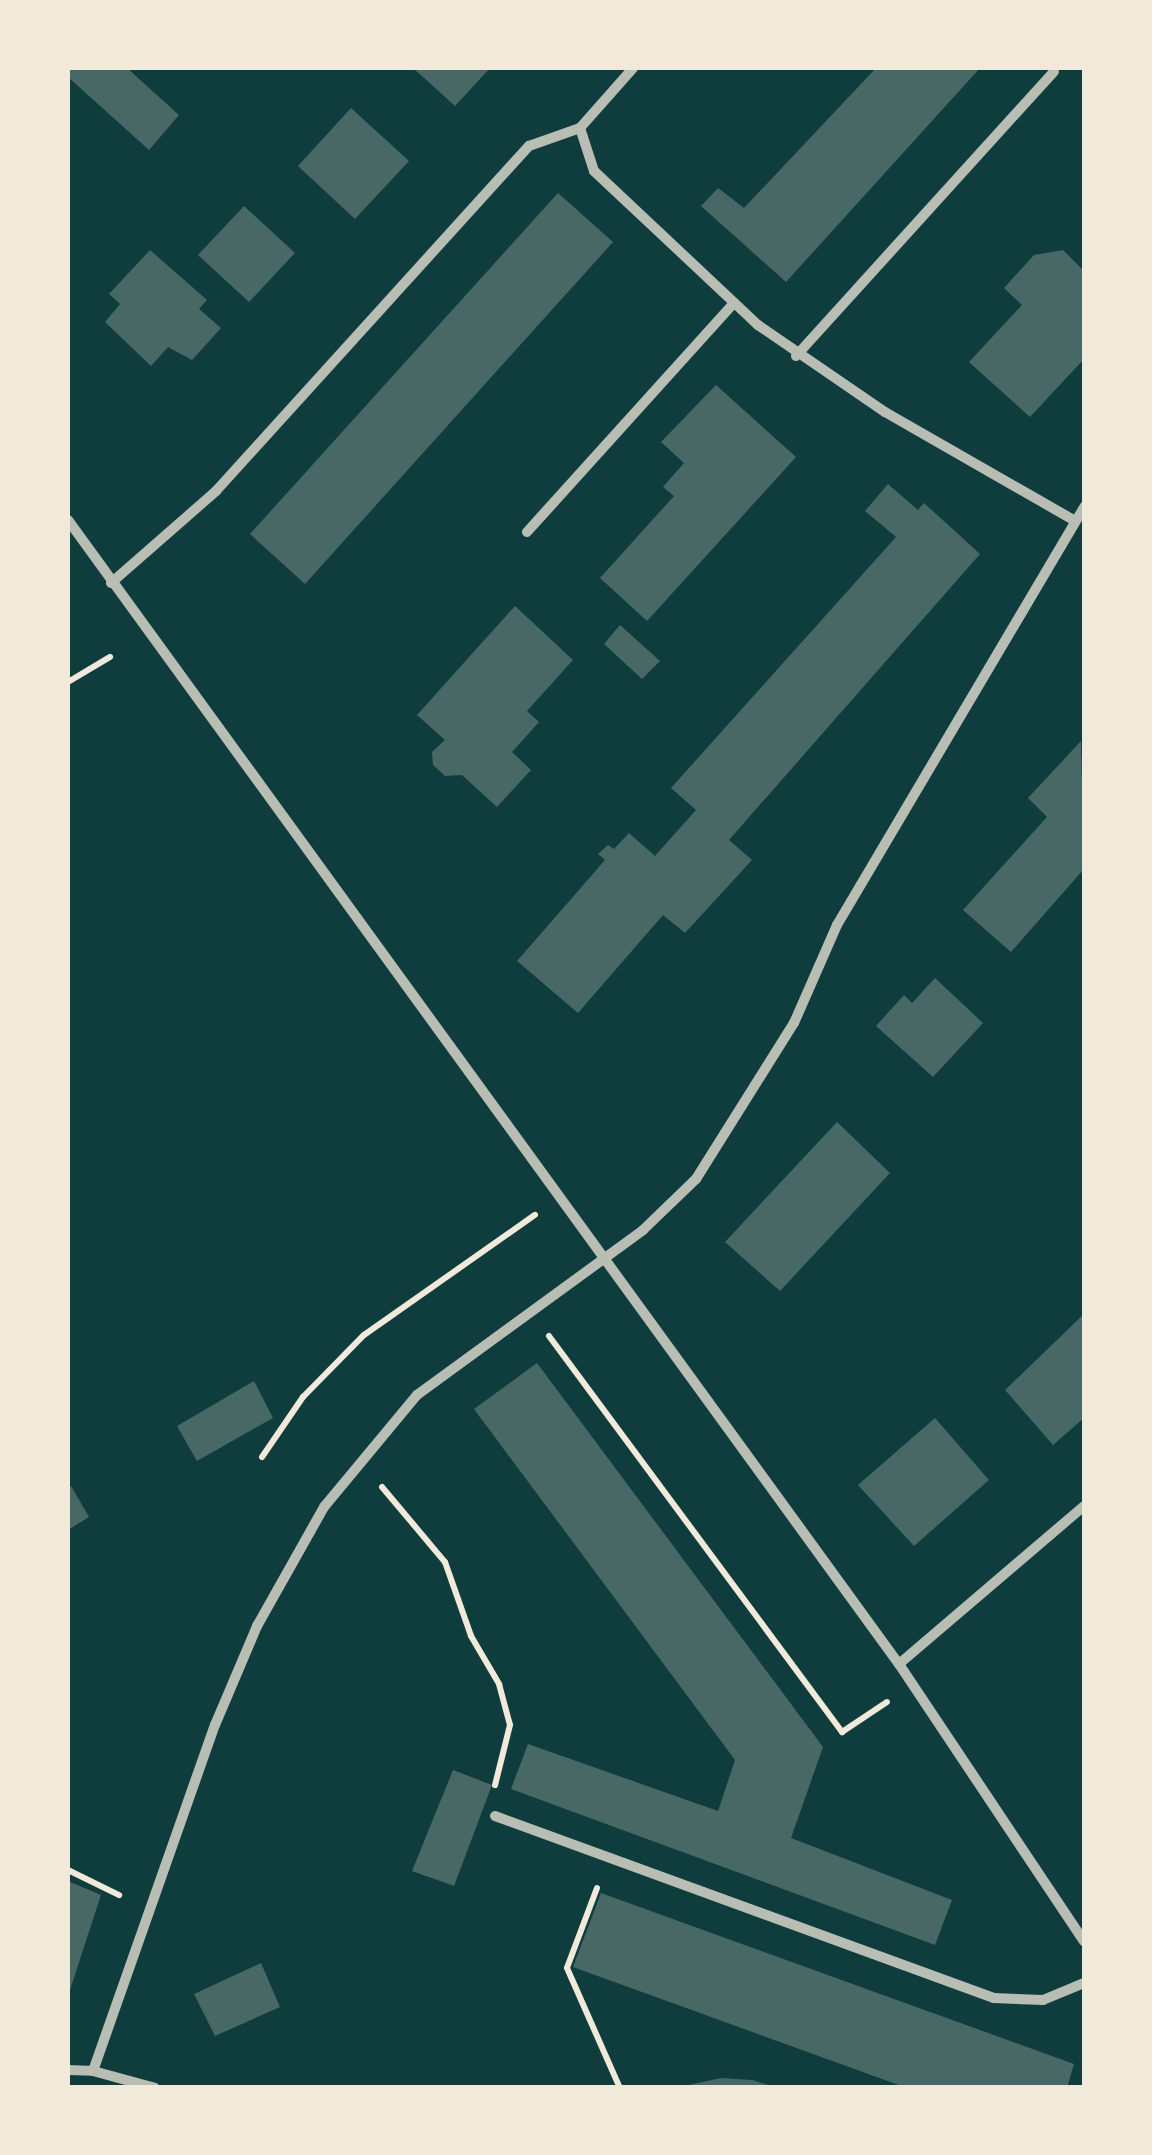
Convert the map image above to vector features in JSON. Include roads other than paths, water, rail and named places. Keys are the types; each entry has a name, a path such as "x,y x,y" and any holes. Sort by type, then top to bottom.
{"street":[{"path":"112,583 204,503 529,146 580,128 632,68"},
{"path":"796,356 1054,72"},
{"path":"580,128 594,171 796,356 1075,521"},
{"path":"527,532 734,303"},
{"path":"92,2071 215,1724 303,1540 346,1475 418,1394 604,1259 680,1198 718,1148 813,988 838,925 882,846 1084,507"},
{"path":"68,520 899,1664 1084,1942"},
{"path":"899,1664 1084,1506"},
{"path":"495,1816 994,1998 1043,2000 1084,1982"},
{"path":"68,2070 92,2071 155,2088"}]}
